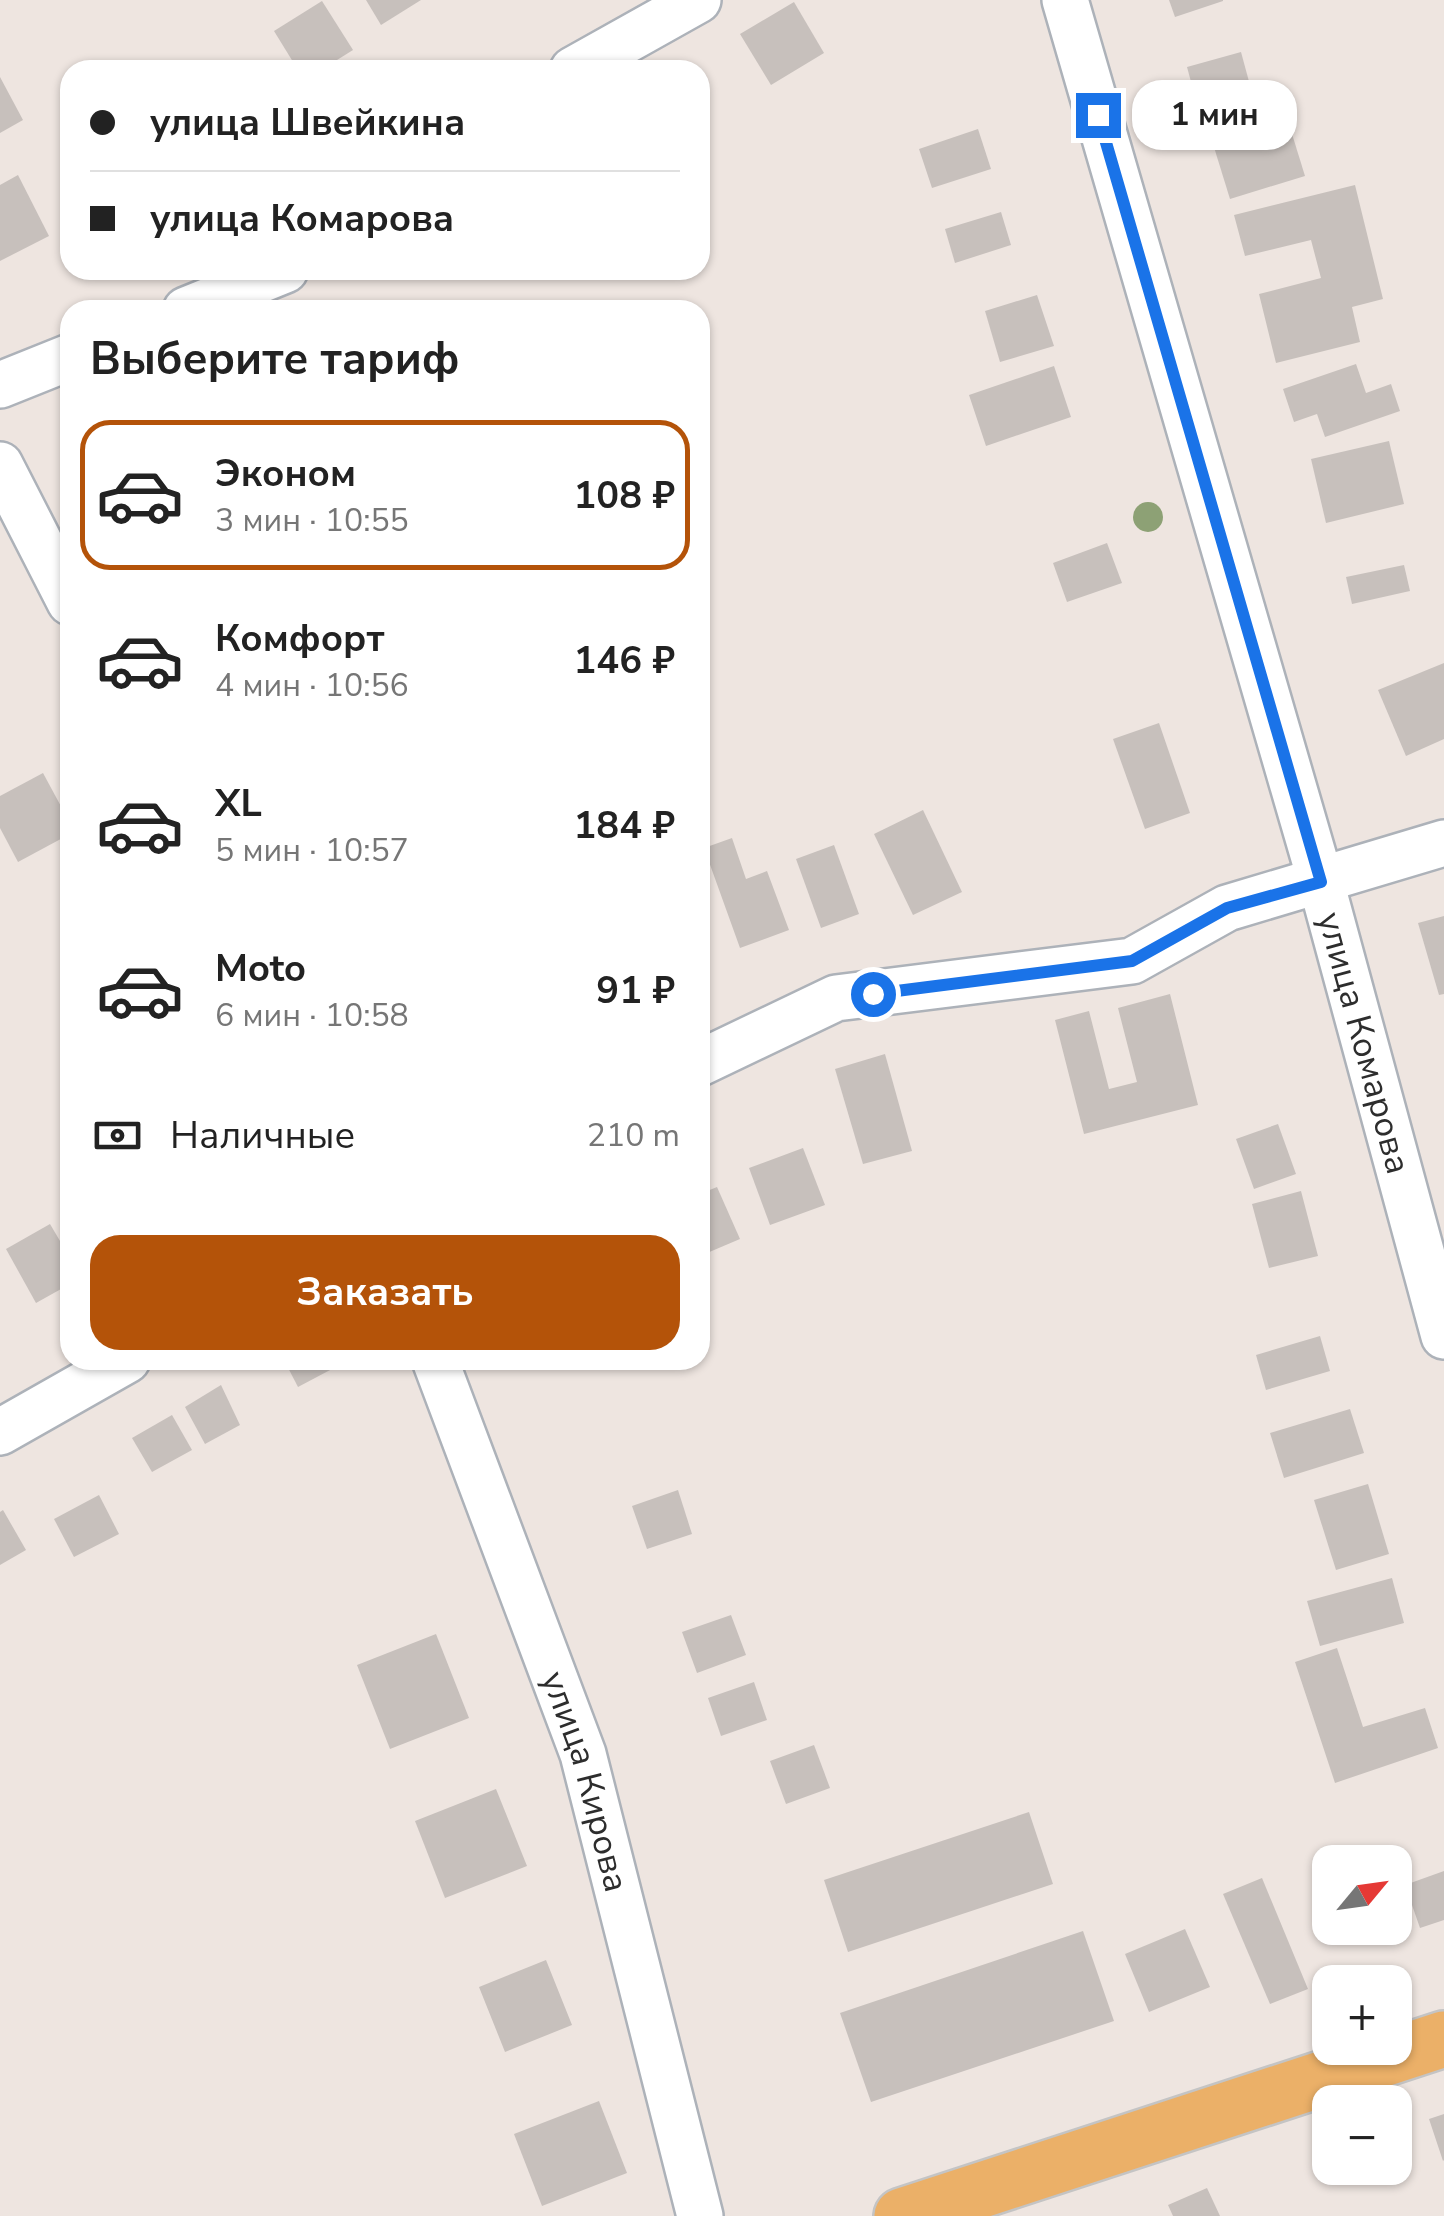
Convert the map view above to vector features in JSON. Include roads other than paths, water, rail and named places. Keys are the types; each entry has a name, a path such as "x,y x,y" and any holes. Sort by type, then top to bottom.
{"main road":[{"path":"902,2216 1444,2039"}],"street":[{"path":"591,60 698,0"},
{"name":"улица Комарова","path":"1065,0 1321,882 1444,1336"},
{"path":"211,300 260,280"},
{"path":"0,385 60,361"},
{"path":"0,465 60,582"},
{"path":"710,1058 836,998 1132,961 1227,908 1444,843"},
{"path":"0,1432 108,1370"},
{"name":"улица Кирова","path":"439,1370 584,1754 700,2216"}]}
